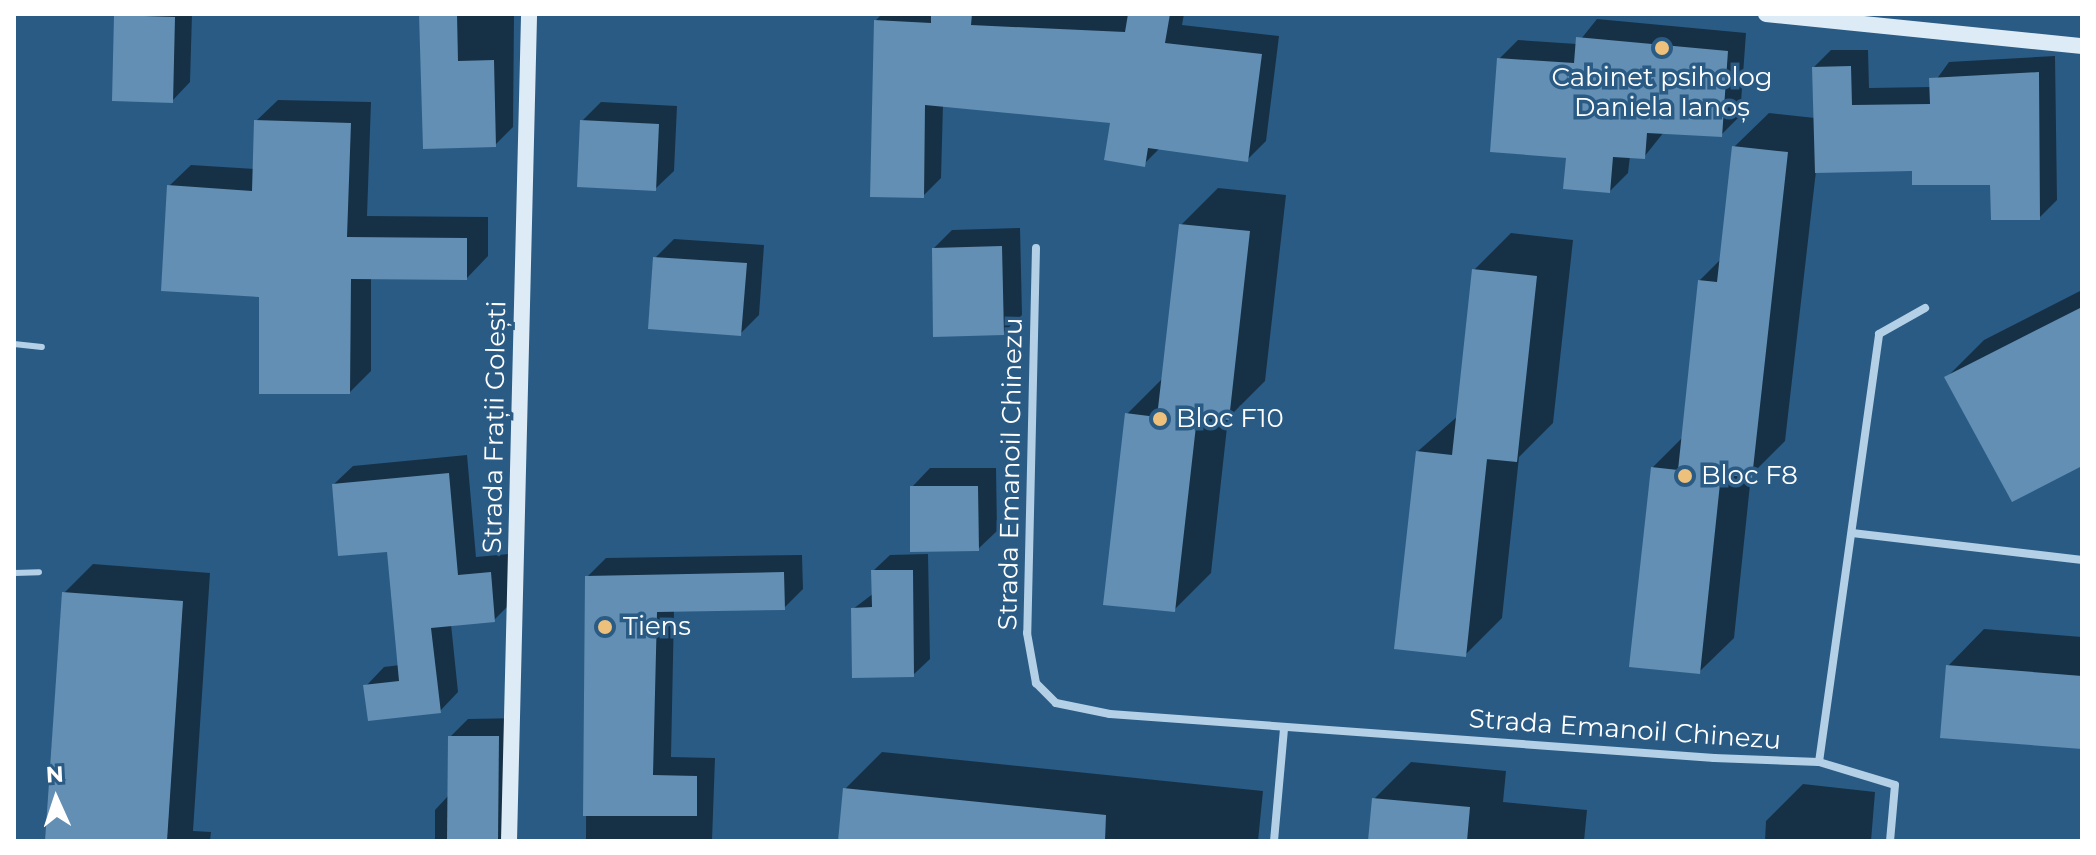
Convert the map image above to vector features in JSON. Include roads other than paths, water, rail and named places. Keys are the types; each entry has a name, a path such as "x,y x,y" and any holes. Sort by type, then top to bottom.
{"street":[{"name":"Strada Frații Golești","path":"509,841 529,14"},
{"path":"1766,14 2082,46"},
{"name":"Strada Emanoil Chinezu","path":"1036,248 1027,633 1036,683 1056,703 1110,714 1284,728 1819,762 1895,785 1890,841"},
{"path":"1819,762 1879,334 1925,308"},
{"path":"1852,533 2082,560"},
{"path":"1274,841 1284,728"}],"lane":[{"path":"14,344 42,347"},
{"path":"14,573 39,572"}],"place":[{"name":"Cabinet psiholog Daniela Ianoș","path":"1662,48"},
{"name":"Bloc F10","path":"1160,419"},
{"name":"Bloc F8","path":"1685,476"},
{"name":"Tiens","path":"605,627"}]}
